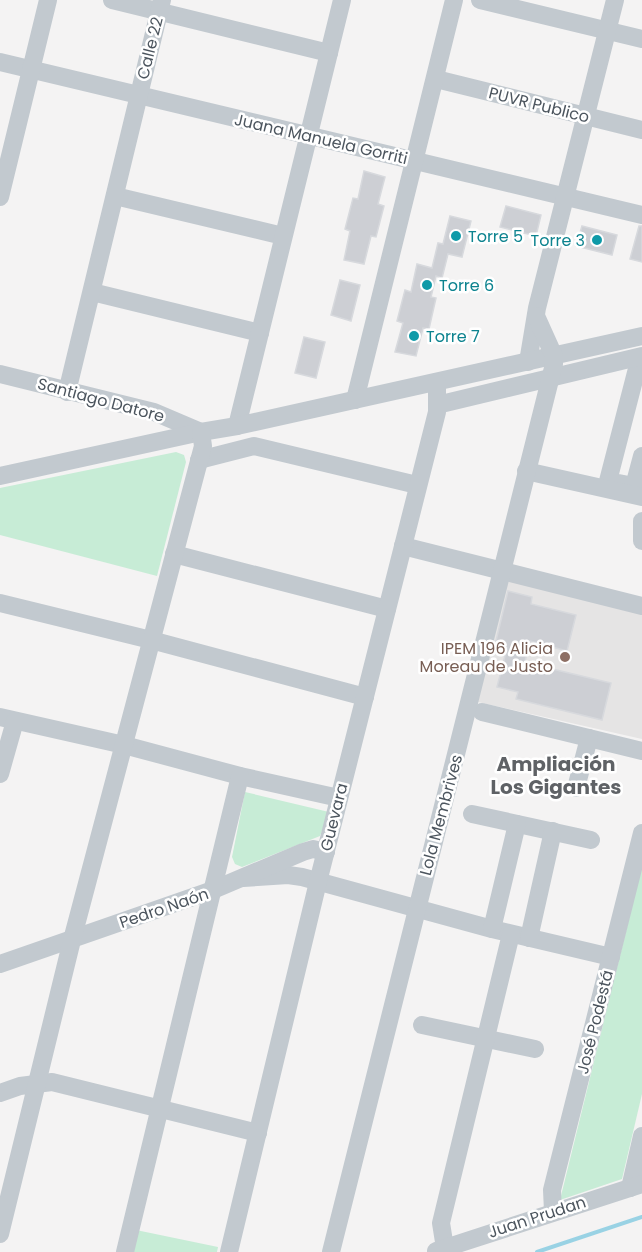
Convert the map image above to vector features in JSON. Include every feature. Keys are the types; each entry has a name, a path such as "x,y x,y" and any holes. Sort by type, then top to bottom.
{"street":[{"path":"0,197 8,130 30,69 48,0"},
{"path":"112,0 160,6 329,53"},
{"path":"237,426 342,0"},
{"path":"355,400 454,0"},
{"path":"480,0 642,39"},
{"path":"528,362 536,316 615,0"},
{"name":"Calle 22","path":"67,392 160,6"},
{"name":"Juana Manuela Gorriti","path":"0,62 642,215"},
{"name":"PUVR Publico","path":"436,79 642,130"},
{"path":"115,196 283,236"},
{"path":"92,292 260,333"},
{"path":"536,316 554,356"},
{"path":"0,476 642,336"},
{"name":"Lola Membrives","path":"330,1252 554,356"},
{"path":"437,405 641,357 608,480 634,486 642,456"},
{"name":"Santiago Datore","path":"0,374 154,412 201,432"},
{"name":"Guevara","path":"229,1252 318,882 437,405 437,382"},
{"path":"0,1234 3,1212 38,1082 72,940 203,446 201,432"},
{"path":"199,460 254,446 417,485"},
{"path":"526,471 642,497"},
{"path":"642,522 642,541"},
{"path":"403,546 642,606"},
{"path":"174,554 387,609"},
{"path":"0,603 151,640 365,697"},
{"path":"482,712 642,751"},
{"path":"0,774 8,719 339,798"},
{"path":"576,788 588,738"},
{"path":"125,1252 240,776"},
{"path":"472,814 591,840"},
{"path":"492,929 517,824"},
{"path":"439,1250 441,1223 486,1039 553,831"},
{"name":"José Podestá","path":"553,1211 552,1190 642,833"},
{"name":"Pedro Naón","path":"4,958 72,940 213,890 303,852 313,849 326,852"},
{"path":"243,878 288,875 492,929 611,957"},
{"path":"422,1025 535,1049"},
{"path":"0,1093 38,1082 52,1082 258,1133"},
{"path":"636,1186 642,1136"},
{"name":"Juan Prudan","path":"439,1250 553,1211 636,1186"}],"shaded area":[{"name":"IPEM 196 Alicia Moreau de Justo","path":"508,575 642,611 642,739 478,702"}],"green space":[{"path":"176,452 184,455 186,462 157,576 0,535 0,488"},
{"path":"245,792 329,812 320,836 242,867 235,864 232,857"},
{"path":"642,866 642,1094 622,1179 560,1200"},
{"path":"136,1230 218,1247 217,1252 131,1252"}],"building":[{"path":"364,171 385,177 378,204 384,206 376,237 371,236 364,264 344,260 350,231 345,229 353,198 358,199"},
{"path":"506,206 541,215 536,236 500,227"},
{"path":"450,216 471,221 462,257 448,254 442,278 436,276 431,297 436,298 429,329 423,328 416,356 395,352 403,323 397,321 405,290 411,292 417,264 432,268 438,243 443,244"},
{"name":"Torre 3","path":"582,226 617,235 612,255 576,246"},
{"path":"639,226 642,226 642,262 630,259"},
{"path":"340,280 360,285 351,321 331,315"},
{"path":"304,337 325,342 316,378 295,373"},
{"path":"508,591 532,597 531,604 576,615 567,651 530,641 524,666 547,672 548,668 611,683 602,720 516,699 518,692 497,687 507,648 495,645"}],"waterway":[{"path":"537,1252 642,1217"}],"place":[{"name":"Torre 5","path":"456,236"},
{"name":"Torre 3","path":"597,240"},
{"name":"Torre 6","path":"427,285"},
{"name":"Torre 7","path":"414,336"},
{"name":"IPEM 196 Alicia Moreau de Justo","path":"565,657"}],"district":[{"name":"Ampliación Los Gigantes","path":"556,776"}]}
